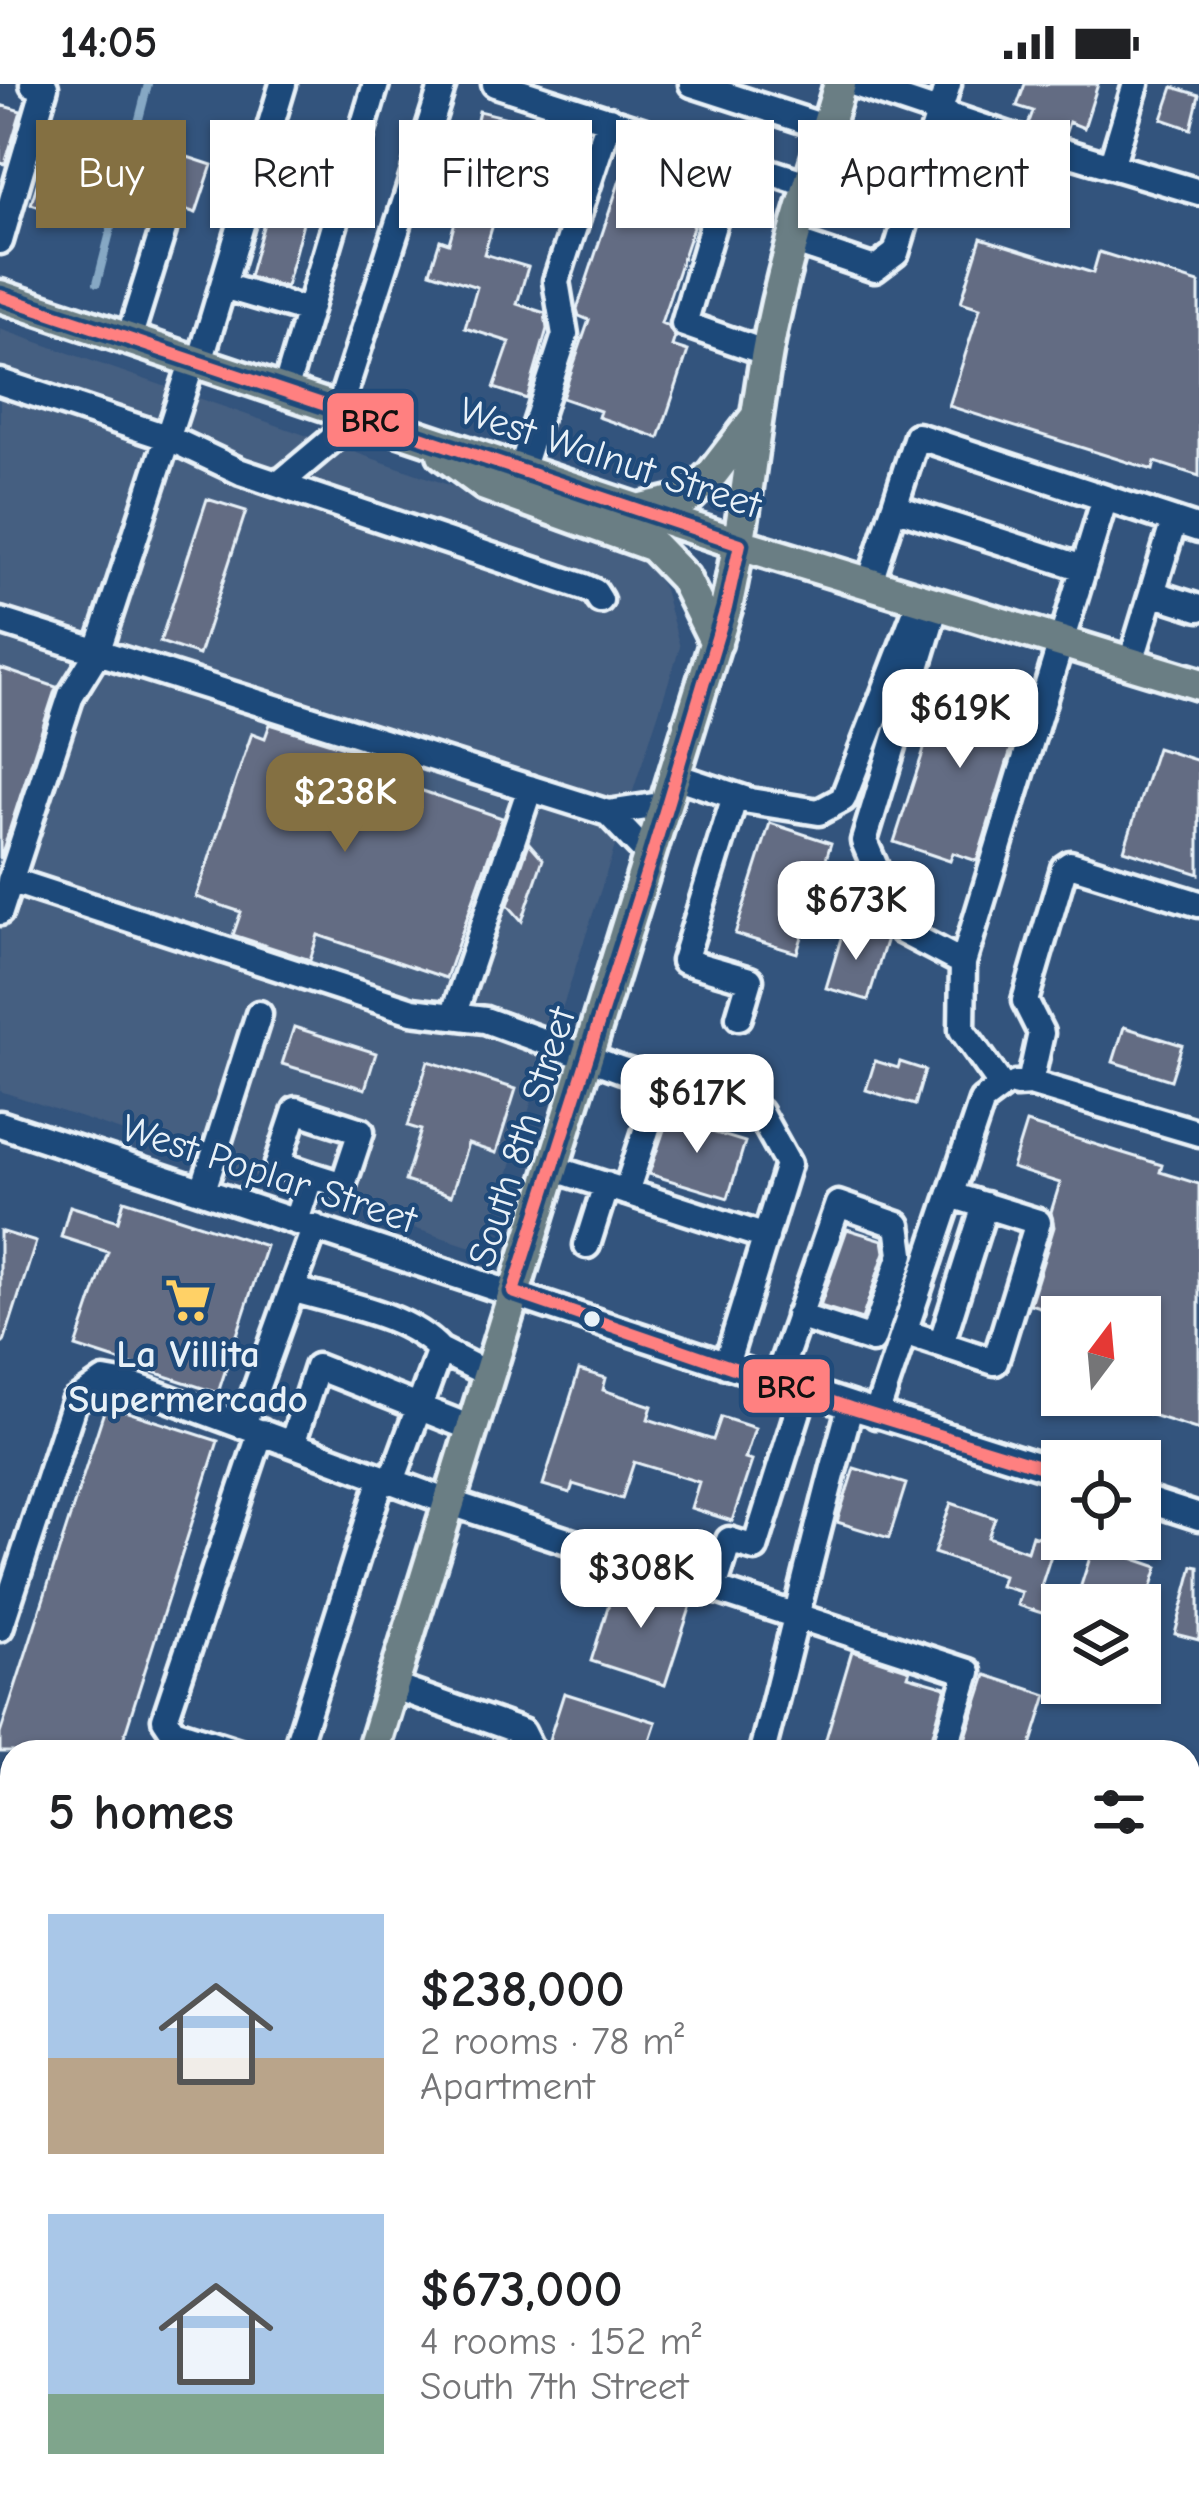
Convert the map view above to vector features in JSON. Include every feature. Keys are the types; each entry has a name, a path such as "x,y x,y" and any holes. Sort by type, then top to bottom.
{"main road":[{"name":"South 8th Street","path":"829,120 840,84"},
{"name":"South 8th Street","path":"376,1740 716,643 740,544 767,353 798,225"},
{"name":"West Walnut Street","path":"0,296 740,544 1199,683"},
{"path":"640,510 688,498 760,411"},
{"path":"417,435 485,485 653,545 683,578 716,643"}],"street":[{"path":"1,236 45,87 33,84"},
{"path":"0,912 71,695 98,653 223,286 284,84"},
{"path":"285,391 376,84"},
{"path":"279,484 350,412 443,84"},
{"path":"496,84 616,122"},
{"path":"692,84 755,93 811,120"},
{"path":"855,84 960,120"},
{"path":"793,241 875,269 896,253 948,84"},
{"path":"1111,166 1136,84"},
{"path":"521,470 565,335 556,281 609,120"},
{"path":"1070,154 1199,192"},
{"path":"712,228 684,324 767,353"},
{"path":"129,339 163,230"},
{"path":"223,286 308,311"},
{"path":"0,382 169,438 279,484 584,587 600,600"},
{"path":"870,582 917,436 1199,529"},
{"path":"1001,1086 962,1030 962,963 1105,498"},
{"path":"894,508 1083,568"},
{"path":"1131,662 1174,521"},
{"path":"1152,593 1199,608"},
{"path":"929,600 863,841 902,931 962,963"},
{"path":"608,813 671,790 819,812 843,799 929,600"},
{"path":"0,621 608,813 651,859"},
{"path":"453,1016 530,788"},
{"path":"735,796 684,961 750,980 739,1017"},
{"path":"1030,1083 1041,1034 1025,1001 1064,868 1070,864 1199,904"},
{"path":"10,880 412,1011 485,1020 759,1112 788,1164 726,1365"},
{"path":"203,1190 260,1014"},
{"path":"587,1245 662,1082"},
{"path":"876,1414 982,1102 1001,1086 1030,1083 1199,1133"},
{"name":"West Poplar Street","path":"0,1124 850,1408 1041,1466"},
{"path":"552,1168 766,1237"},
{"path":"201,1740 173,1731 165,1720 292,1289 311,1175"},
{"path":"904,1332 995,1362 1038,1222 951,1195"},
{"path":"776,1382 798,1316 838,1204 898,1225 902,1254 872,1340 798,1316"},
{"path":"941,1344 985,1205"},
{"path":"292,1289 426,1334 440,1350 488,1374"},
{"path":"299,1740 387,1479 440,1350"},
{"path":"292,1444 317,1367 471,1428"},
{"path":"0,1628 74,1402 104,1381 139,1387 448,1502 968,1672 948,1740"},
{"path":"714,1588 729,1540 755,1548 804,1392"},
{"path":"765,1740 808,1557 850,1408"},
{"path":"1161,1505 1199,1517"},
{"path":"392,1686 521,1732 525,1740"}],"shaded area":[{"path":"0,329 619,544 648,563 664,589 680,647 483,1251 0,1091"}],"building":[{"path":"1025,84 1098,84 1084,128 1070,120 1030,120 1033,111 1017,106"},
{"path":"1173,87 1199,95 1191,129 1162,119"},
{"path":"0,105 21,111 5,164 0,163"},
{"path":"479,111 516,120 477,120"},
{"path":"186,156 210,164 196,213 186,210"},
{"path":"616,192 616,228 693,228 661,323 675,337 672,346 688,351 659,438 598,417 600,411 562,398 589,320 579,316 577,309"},
{"path":"263,228 302,228 286,287 249,277"},
{"path":"453,228 492,228 484,254 528,267 517,304 545,313 547,329 527,399 494,388 510,342 465,328 477,287 430,272 440,240 449,243"},
{"path":"981,238 1093,273 1099,252 1199,283 1199,476 1155,462 1153,470 949,406 980,308 961,302"},
{"path":"207,499 246,511 199,655 160,642"},
{"path":"0,668 56,687 0,859"},
{"path":"948,675 1026,700 977,861 953,853 950,861 894,842"},
{"path":"270,724 376,757 370,773 502,818 446,978 318,935 310,960 233,935 241,912 196,897 252,733 265,738"},
{"path":"1157,748 1199,761 1199,874 1124,850"},
{"path":"770,823 831,843 797,953 735,934"},
{"path":"529,843 543,859 522,921 508,905"},
{"path":"845,925 887,938 868,1000 826,988"},
{"path":"294,1027 376,1053 365,1089 282,1064"},
{"path":"1124,1027 1182,1045 1171,1080 1113,1062"},
{"path":"428,1061 516,1089 496,1153 468,1144 451,1196 405,1181 421,1130 408,1126"},
{"path":"875,1061 925,1070 915,1105 866,1090"},
{"path":"670,1112 714,1125 712,1132 745,1142 728,1198 649,1174"},
{"path":"1026,1123 1162,1165 1160,1172 1199,1184 1199,1430 1155,1416 1161,1416 1161,1296 1041,1296 1041,1307 1030,1304 1054,1227 1051,1212 1060,1183 1012,1168"},
{"path":"124,1200 266,1246 218,1393 76,1347 108,1252 61,1237 70,1206 118,1221"},
{"path":"847,1229 883,1240 885,1252 862,1319 820,1306"},
{"path":"0,1231 36,1242 4,1342 0,1342"},
{"path":"579,1370 606,1378 603,1390 652,1406 648,1419 713,1440 721,1417 755,1428 745,1459 752,1461 732,1521 691,1508 699,1482 634,1462 622,1499 573,1484 570,1493 543,1485"},
{"path":"106,1405 218,1441 123,1740 0,1740"},
{"path":"854,1468 906,1484 889,1538 837,1522"},
{"path":"951,1503 995,1518 988,1537 1027,1551 1032,1535 1041,1538 1041,1560 1049,1560 1041,1584 1041,1613 1017,1605 1021,1592 1000,1586 1003,1576 934,1553"},
{"path":"1089,1560 1138,1560 1158,1567 1153,1584 1081,1584"},
{"path":"1193,1566 1199,1567 1199,1640 1175,1634"},
{"path":"617,1578 692,1602 665,1685 591,1661"},
{"path":"852,1651 946,1687 931,1740 826,1740"},
{"path":"986,1675 1041,1693 1044,1704 1033,1740 965,1740"},
{"path":"564,1693 656,1722 650,1740 549,1740"}],"waterway":[{"path":"97,283 148,84"}],"transit line":[{"name":"BRC","path":"0,296 740,544 726,608 651,858 513,1292"},
{"name":"BRC","path":"513,1292 850,1408 1041,1467"}],"place":[{"name":"La Villita Supermercado","path":"188,1300"}]}
